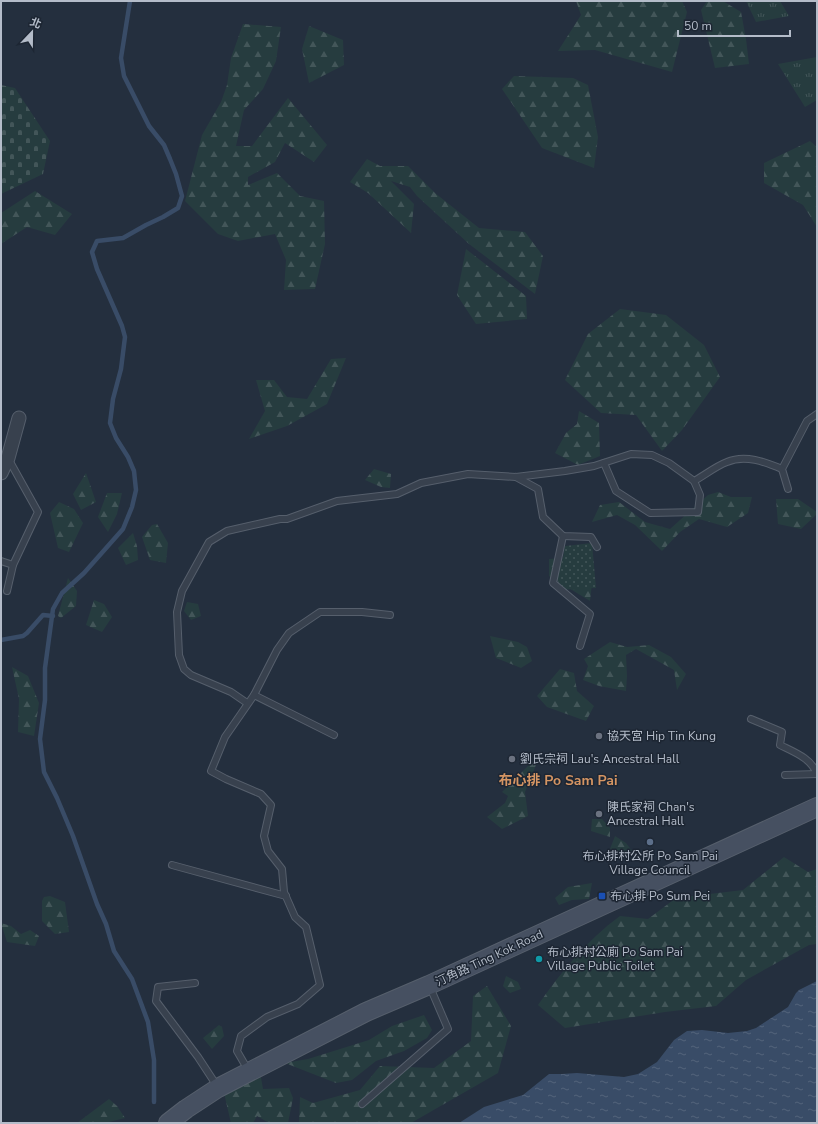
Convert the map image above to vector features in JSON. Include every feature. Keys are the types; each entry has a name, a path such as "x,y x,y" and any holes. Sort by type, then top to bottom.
{"main road":[{"name":"汀角路 Ting Kok Road","path":"168,1123 218,1088 366,1012 429,985 817,807"}],"street":[{"path":"1,473 8,458 19,418"}],"lane":[{"path":"788,489 782,468 807,421 817,414"},
{"path":"247,703 231,692 191,675 184,669 179,655 177,612 182,591 209,542 227,531 286,519 337,501 397,494 421,483 468,474 516,477 594,466 631,454 652,455 669,463 694,481 700,495 698,512 650,513 616,491 604,463"},
{"path":"7,591 13,565 38,512 8,458"},
{"path":"694,481 727,461 740,458 762,460 782,468"},
{"path":"516,477 538,489 543,516 563,536 591,537 597,547"},
{"path":"563,536 552,583 590,614 580,646"},
{"path":"1,561 13,565"},
{"path":"249,1072 237,1052 241,1036 267,1017 298,1004 320,985 306,927 295,917 284,892 282,869 268,851 264,836 271,806 261,794 226,779 211,770 225,737 247,703 254,695 277,650 289,633 320,612 362,612 390,615"},
{"path":"254,695 334,735"},
{"path":"751,719 782,732 780,745 806,759 815,768 817,774 785,775"},
{"path":"172,865 286,896"},
{"path":"196,983 158,987 156,1001 198,1057 218,1088"},
{"path":"362,1104 448,1029 429,985"}],"green space":[{"path":"576,1 682,1 687,12 672,72 595,50 558,51 581,15"},
{"path":"707,1 723,1 741,12 749,64 715,68 701,10"},
{"path":"746,1 780,1 789,16 756,22"},
{"path":"243,24 281,27 276,61 263,89 244,110 236,146 252,146 288,98 327,145 314,162 285,143 275,162 248,177 248,185 277,173 300,196 324,201 325,244 315,289 284,290 286,260 275,234 238,241 218,234 185,201 202,135 221,102 227,85 231,58"},
{"path":"309,26 343,40 344,65 309,83 302,49"},
{"path":"817,57 817,100 805,107 778,64"},
{"path":"514,76 573,78 588,85 598,137 594,168 542,148 502,89"},
{"path":"1,85 15,88 50,141 43,174 1,194"},
{"path":"810,141 817,147 817,227 803,205 764,183 764,163"},
{"path":"367,159 380,166 408,166 435,193 479,228 525,232 543,256 535,294 469,244 417,196 410,187 391,181 414,204 411,233 368,193 350,182"},
{"path":"35,191 72,214 55,235 27,227 1,244 1,213"},
{"path":"466,249 526,296 527,319 476,324 457,295"},
{"path":"620,309 666,315 704,345 720,377 682,430 662,451 636,415 601,413 565,380 588,334"},
{"path":"346,358 327,404 287,426 249,439 265,411 256,380 274,380 287,397 307,399 331,359"},
{"path":"579,411 599,423 600,456 578,465 555,453 566,433 577,424"},
{"path":"374,469 391,474 390,488 381,487 365,480"},
{"path":"86,473 96,502 81,510 73,494"},
{"path":"718,492 731,497 752,497 748,513 727,527 699,519 680,532 662,551 635,525 617,515 592,522 600,505 619,502 645,522 670,529 708,495"},
{"path":"107,493 122,493 117,514 108,532 98,517"},
{"path":"776,499 798,499 817,512 817,514 801,529 778,524"},
{"path":"59,502 74,509 83,523 69,552 58,548 50,513"},
{"path":"157,524 168,543 166,563 150,560 142,537 152,525"},
{"path":"133,533 137,546 138,560 126,565 118,548"},
{"path":"592,543 596,588 557,590 565,546"},
{"path":"584,557 594,565 590,601 549,576 549,559"},
{"path":"68,578 77,591 76,606 61,618 58,616"},
{"path":"94,600 104,604 112,617 102,632 86,625"},
{"path":"187,602 198,604 201,616 191,620 184,611"},
{"path":"490,636 518,642 527,647 532,661 521,668 496,658"},
{"path":"610,642 627,647 649,645 671,657 686,674 677,690 674,670 636,649 626,655 626,691 599,686 583,680 588,666 584,659"},
{"path":"12,667 28,676 39,703 34,736 18,732 19,699"},
{"path":"560,669 574,673 577,691 594,706 586,721 547,707 537,696"},
{"path":"534,756 538,760 525,792 528,816 502,829 487,817 505,803 508,796 502,792 532,762"},
{"path":"592,819 602,819 610,828 610,837 591,831"},
{"path":"615,836 626,843 632,851 619,854 610,849"},
{"path":"784,857 808,872 817,869 817,944 809,945 746,980 716,1006 665,1012 565,1028 538,1005 575,957 596,935 620,916 648,919 676,898 743,890"},
{"path":"592,883 589,899 572,900 559,905 555,898 568,887"},
{"path":"50,896 65,902 69,932 55,934 42,921 42,901 44,897"},
{"path":"1,923 11,926 21,934 30,930 39,936 35,946 7,942"},
{"path":"506,976 518,982 521,989 510,993 503,986"},
{"path":"487,986 511,1026 498,1073 411,1123 299,1123 300,1097 313,1103 360,1090 380,1066 434,1068 471,1041 473,996"},
{"path":"424,1015 432,1030 427,1038 404,1051 376,1061 352,1080 336,1083 285,1063 308,1059 369,1040 392,1026"},
{"path":"219,1025 222,1027 224,1036 212,1049 203,1038"},
{"path":"260,1072 263,1089 289,1088 293,1098 288,1123 269,1123 257,1116 253,1123 231,1123 224,1093"},
{"path":"109,1099 117,1106 125,1118 105,1123 77,1123"}],"water":[{"path":"817,981 817,1123 459,1123 484,1107 523,1095 549,1074 577,1073 624,1077 638,1074 657,1062 674,1040 687,1031 702,1030 728,1033 747,1031 756,1028 788,1007 799,990"}],"waterway":[{"path":"130,1 121,58 124,76 149,126 164,145 176,174 182,196 178,208 123,238 97,241 92,252 97,269 122,326 125,337 121,369 113,399 110,423 116,438 128,457 134,471 136,490 132,507 123,529 84,573 62,593 53,609 45,668 45,700 40,739 44,772 73,836 97,904 106,924 114,951 132,979 148,1022 154,1060 154,1102"},
{"path":"1,640 23,636 43,615 53,616"}],"place":[{"name":"協天宮 Hip Tin Kung","path":"599,736"},
{"name":"劉氏宗祠 Lau's Ancestral Hall","path":"512,759"},
{"name":"陳氏家祠 Chan's Ancestral Hall","path":"599,814"},
{"name":"布心排村公所 Po Sam Pai Village Council","path":"650,842"},
{"name":"布心排 Po Sum Pei","path":"602,896"},
{"name":"布心排村公廁 Po Sam Pai Village Public Toilet","path":"539,959"}],"district":[{"name":"布心排 Po Sam Pai","path":"558,780"}]}
